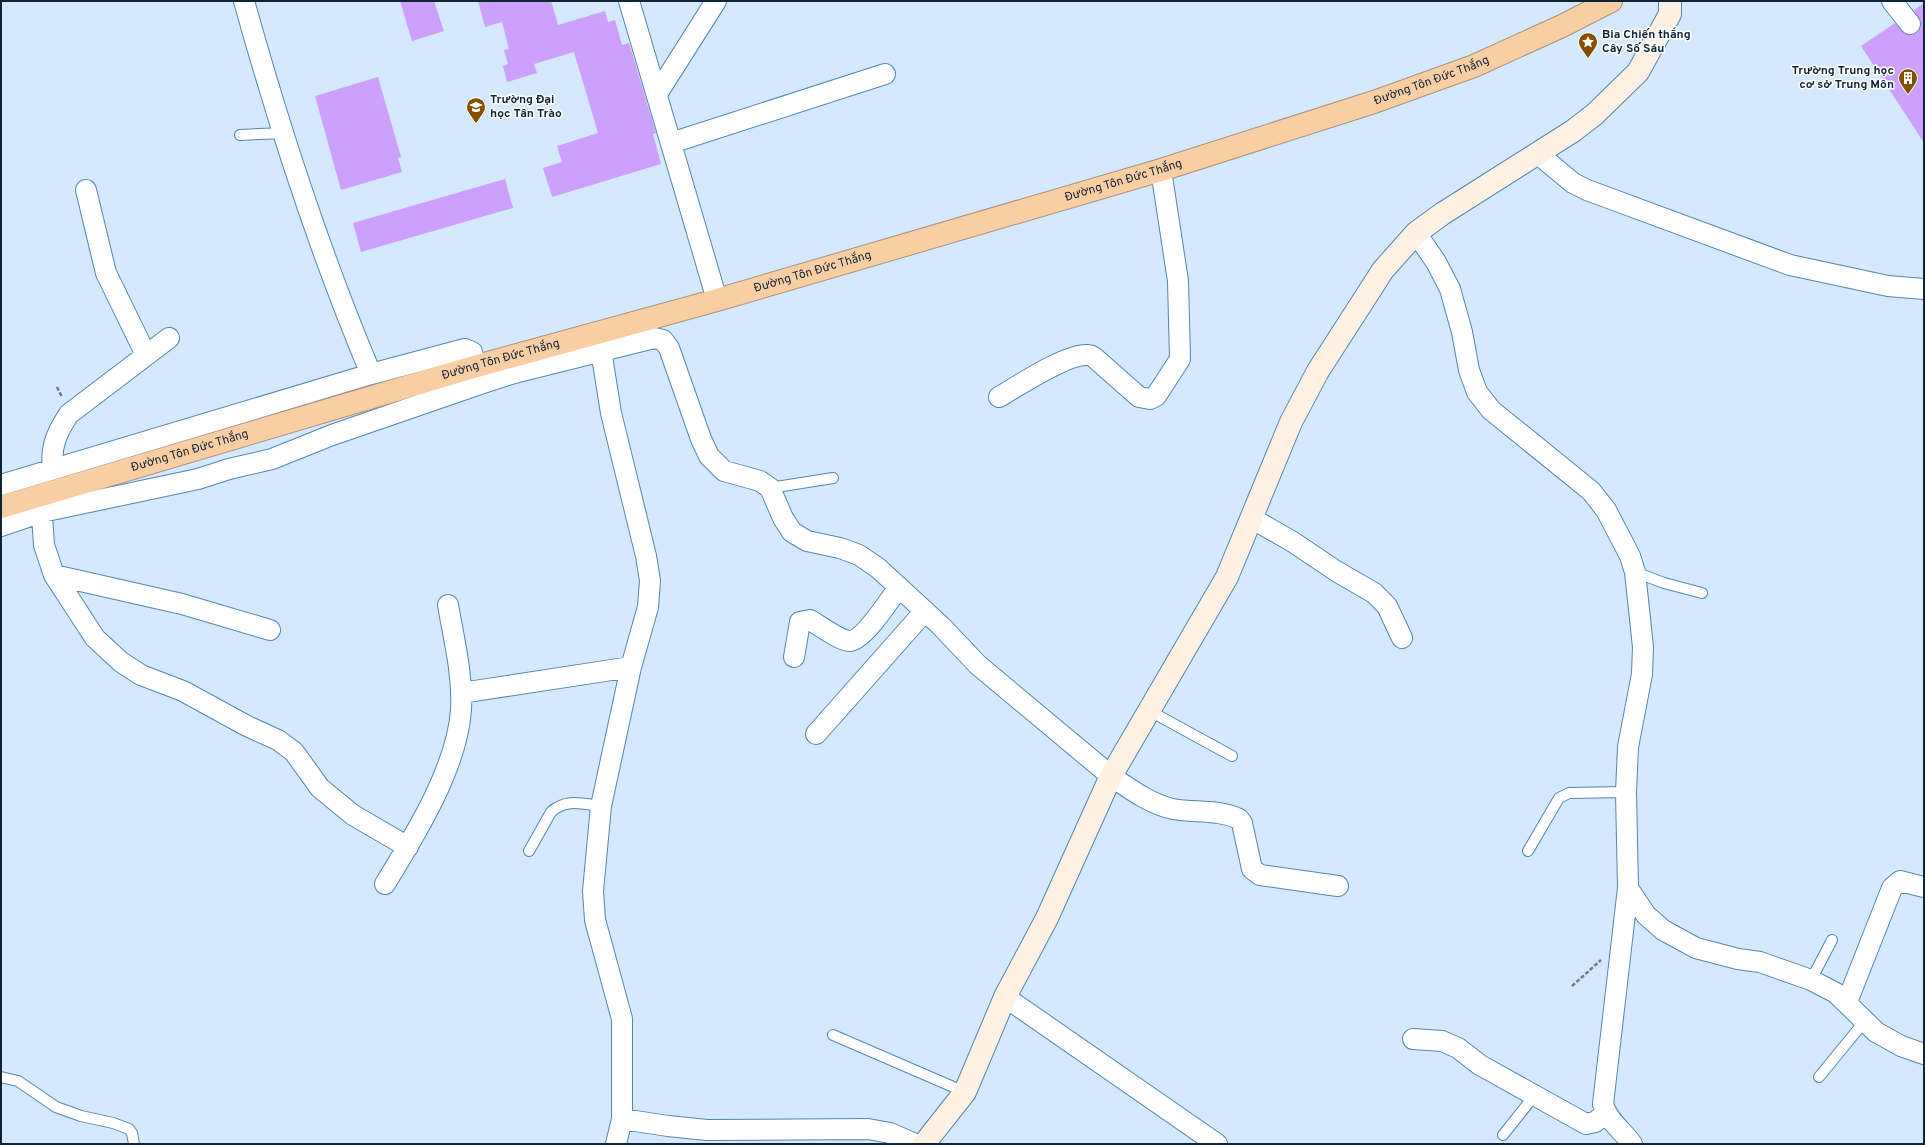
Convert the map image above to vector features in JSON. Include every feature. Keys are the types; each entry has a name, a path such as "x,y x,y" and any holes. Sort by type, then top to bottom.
{"highway":[{"name":"Đường Tôn Đức Thắng","path":"1,507 42,504 478,375 717,300 1161,170 1374,102 1467,68 1562,26 1611,1"}],"street":[{"path":"244,1 260,58 312,219 371,374"},
{"path":"629,1 717,300"},
{"path":"656,94 716,1"},
{"path":"924,1144 965,1092 1005,997 1047,918 1111,776 1148,710 1227,577 1291,422 1318,371 1383,270 1416,233 1442,214 1573,131 1595,114 1638,72 1670,14 1670,1"},
{"path":"1892,1 1910,24"},
{"path":"671,143 885,74"},
{"path":"1538,154 1573,183 1587,190 1790,266 1888,286 1924,289"},
{"path":"999,397 1055,365 1080,355 1089,355 1096,358 1139,397 1150,399 1156,396 1180,359 1178,281 1161,170"},
{"path":"86,190 106,273 146,355"},
{"path":"1416,233 1436,262 1450,289 1462,332 1469,370 1477,392 1491,410 1592,491 1606,510 1630,556 1635,572 1643,647 1642,674 1628,747 1626,792 1628,888 1604,1104 1606,1113 1632,1144"},
{"path":"53,469 51,456 57,431 69,414 169,338"},
{"path":"1,526 42,504 198,479 227,462 272,459 478,375 654,338 664,340 669,348 701,439 709,456 724,471 760,482 770,488 783,518 792,532 807,541 840,548 859,555 878,568 926,611 978,665 1111,776 1132,791 1159,806 1175,809 1204,810 1239,819 1242,823 1252,869 1260,875 1338,886"},
{"path":"1,485 53,469 218,424 371,374 465,349 472,352 478,375"},
{"path":"601,350 610,406 646,556 650,581 648,607 631,668 601,806 593,891 595,920 622,1020 622,1119 616,1144"},
{"path":"42,504 44,545 54,575 95,638 121,662 141,674 183,691 247,726 278,740 294,752 320,788 348,810 408,847"},
{"path":"1251,518 1374,593 1387,606 1402,638"},
{"path":"54,575 182,604 270,630"},
{"path":"794,657 800,622 810,620 842,639 850,641 856,639 867,629 899,587"},
{"path":"385,884 408,847 436,793 452,754 461,711 461,692 460,674 448,605"},
{"path":"816,734 926,611"},
{"path":"461,692 631,668"},
{"path":"1847,1002 1892,888 1900,881 1924,887"},
{"path":"1628,888 1646,915 1663,930 1696,948 1738,959 1760,962 1811,980 1836,993 1847,1002 1855,1014 1876,1032 1901,1046 1924,1054"},
{"path":"1005,997 1217,1144"},
{"path":"1413,1039 1442,1041 1458,1048 1480,1065 1586,1124 1595,1122 1606,1113"},
{"path":"622,1119 707,1130 868,1130 890,1133 915,1144"}],"lane":[{"path":"240,136 284,133"},
{"path":"770,488 832,478"},
{"path":"1635,572 1664,583 1702,593"},
{"path":"1148,710 1232,756"},
{"path":"1528,851 1559,798 1569,793 1626,792"},
{"path":"529,851 551,812 557,806 571,802 601,806"},
{"path":"1811,980 1832,940"},
{"path":"1819,1077 1864,1022"},
{"path":"833,1036 965,1092"},
{"path":"1,1077 18,1081 56,1107 81,1116 113,1123 129,1129 132,1133 134,1144"},
{"path":"1503,1135 1534,1096"}],"path":[{"path":"1572,986 1622,940"}],"building":[{"path":"400,1 434,1 444,31 412,41"},
{"path":"478,1 551,1 558,25 605,11 608,22 615,20 622,45 629,43 656,133 653,134 661,164 552,197 543,168 562,162 557,146 598,133 574,52 534,64 537,73 507,82 503,66 508,64 504,50 509,49 502,22 485,27"},
{"name":"Trường Trung học cơ sở Trung Môn","path":"1924,3 1924,143 1861,46 1895,23 1905,34 1911,35 1917,33 1920,29 1921,23 1914,10"},
{"path":"378,77 401,157 398,158 402,172 341,190 315,96"},
{"path":"505,179 513,208 361,252 353,223"}],"place":[{"name":"Bia Chiến thắng Cây Số Sáu","path":"1588,59"},
{"name":"Trường Trung học cơ sở Trung Môn","path":"1908,95"},
{"name":"Trường Đại học Tân Trào","path":"476,124"}]}
